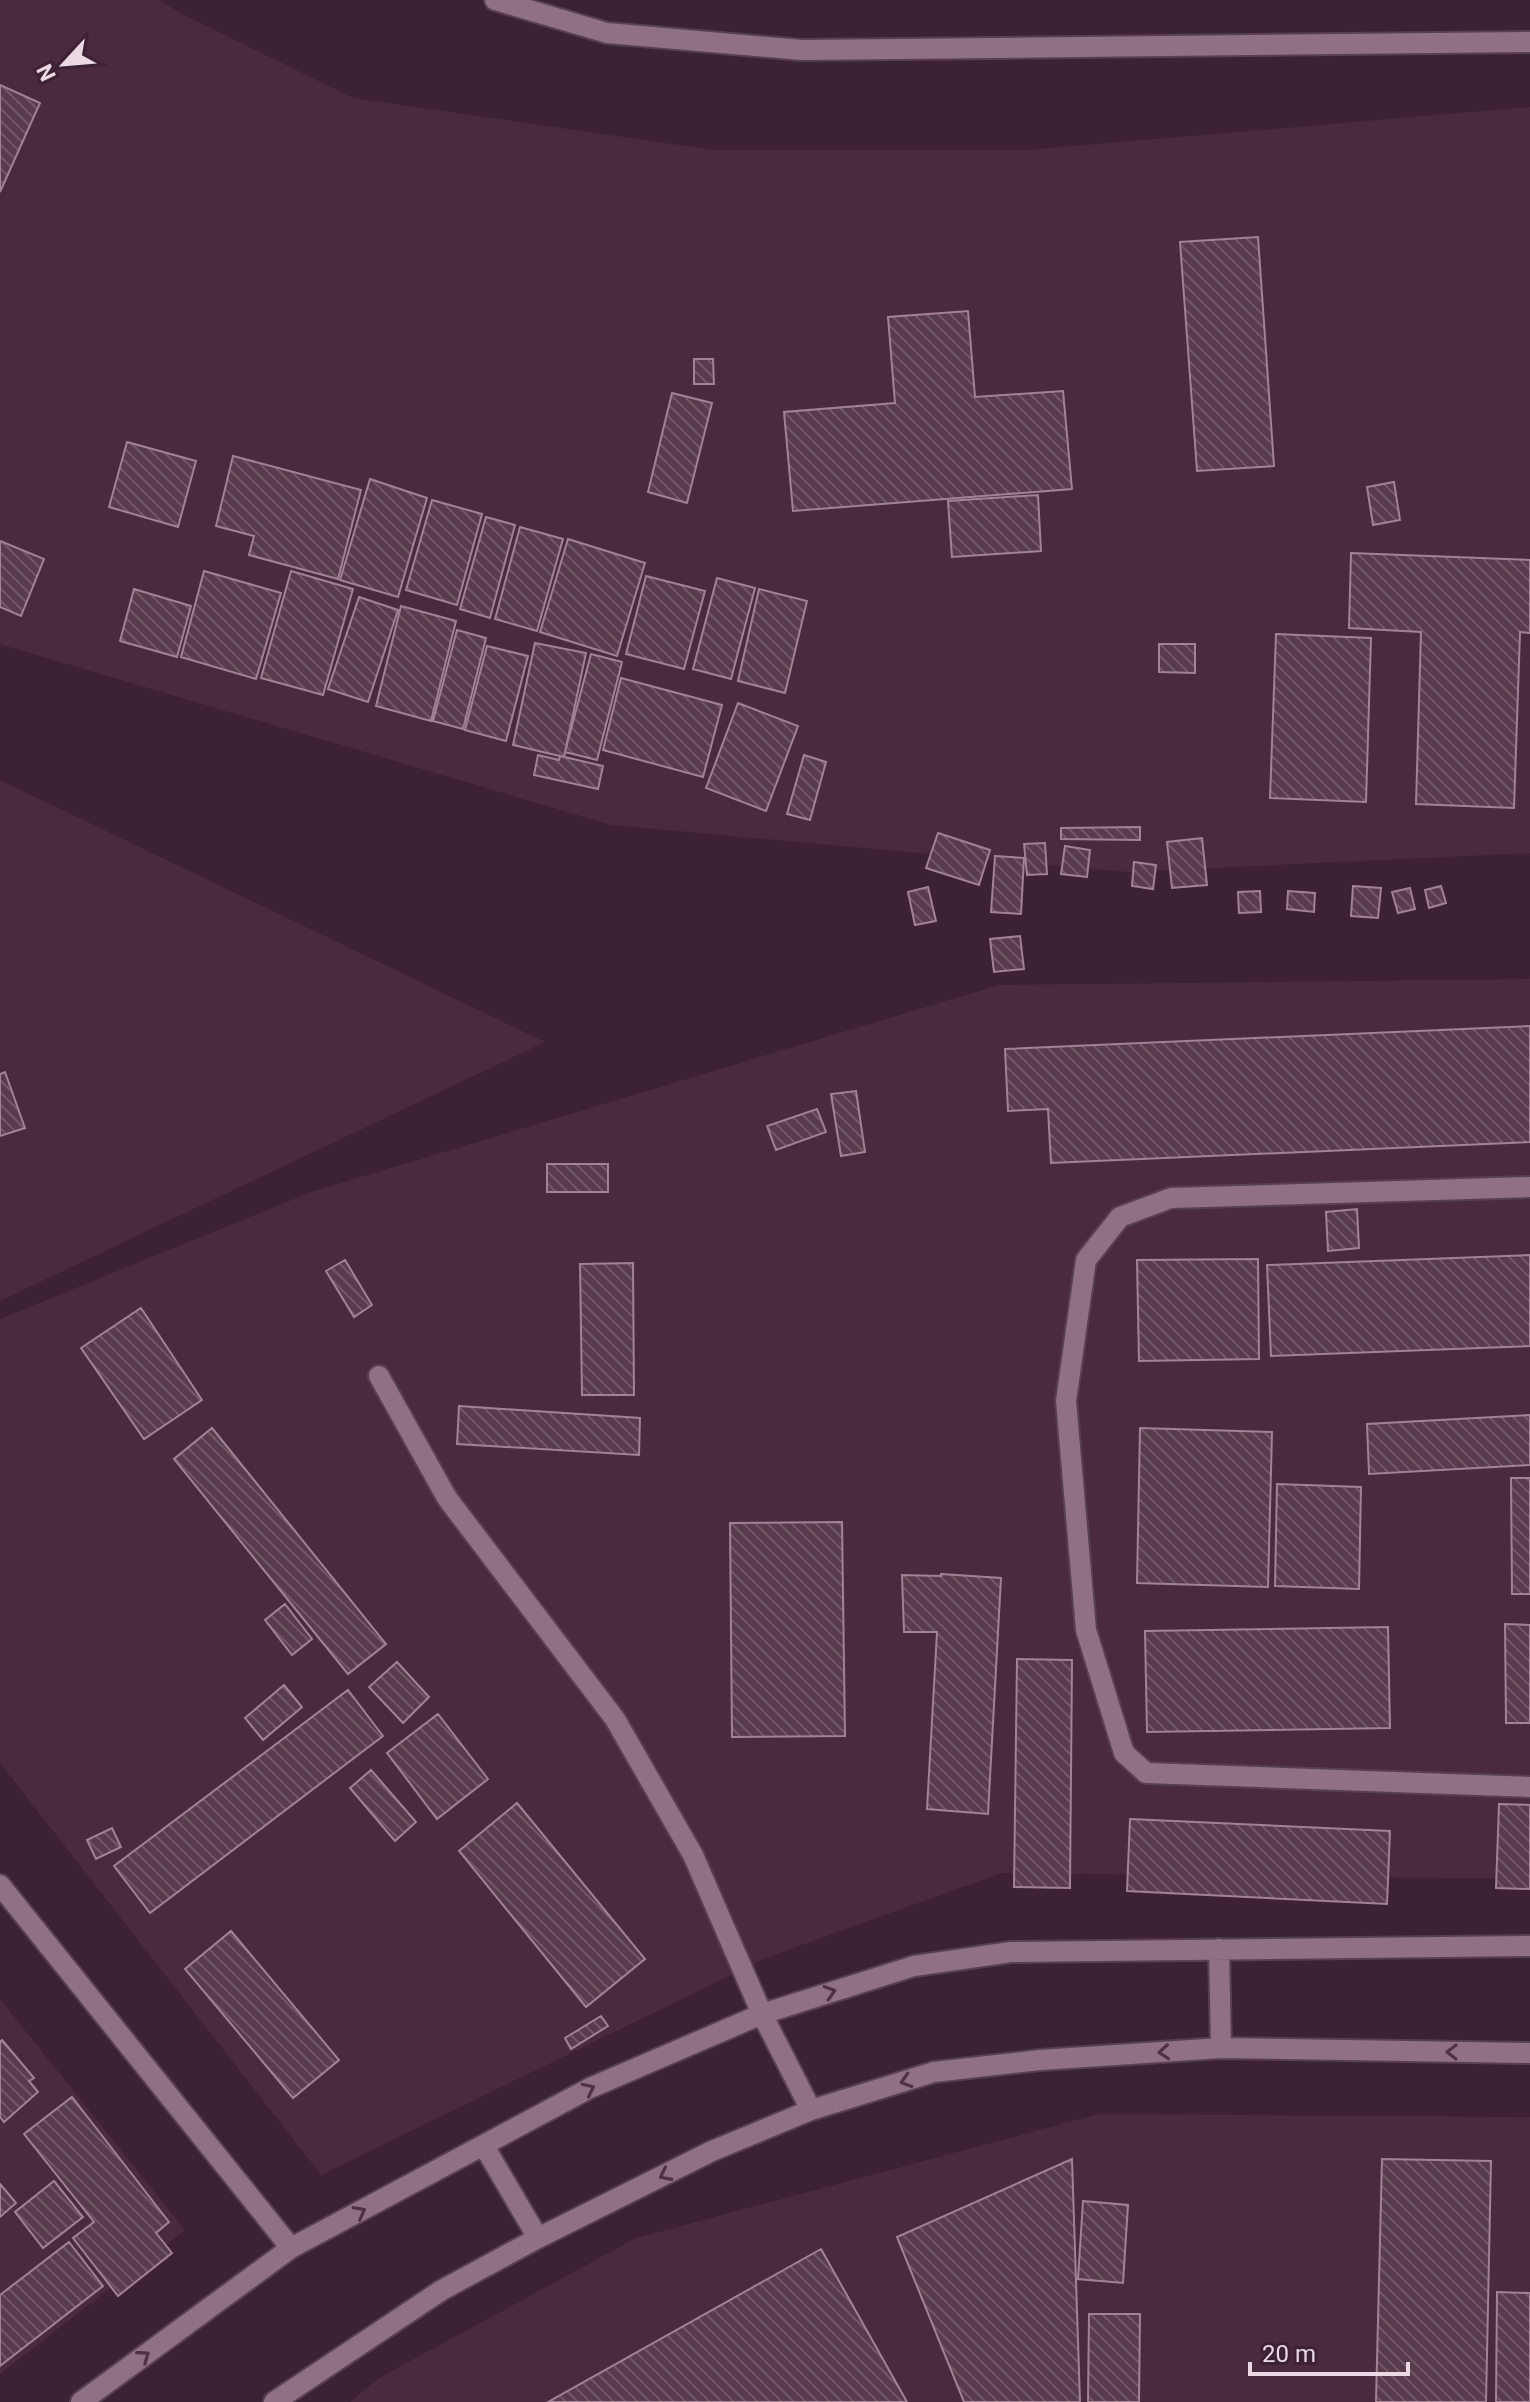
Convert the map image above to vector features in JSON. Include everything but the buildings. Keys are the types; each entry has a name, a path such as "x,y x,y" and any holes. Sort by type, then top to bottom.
{"street":[{"path":"495,0 607,33 802,50 1530,42"},
{"path":"1530,1187 1171,1198 1120,1217 1086,1260 1066,1401 1086,1630 1124,1753 1146,1773 1530,1787"},
{"path":"379,1376 447,1498 615,1719 693,1855 762,2014 811,2110"},
{"path":"0,1885 291,2248"},
{"path":"81,2402 109,2394 291,2248 590,2088 762,2014 914,1966 1011,1952 1530,1946"},
{"path":"1219,1949 1221,2048"},
{"path":"274,2402 442,2290 712,2151 811,2110 934,2072 1024,2061 1221,2048 1530,2053"},
{"path":"484,2146 538,2238"}],"shaded area":[{"path":"0,0 159,0 353,98 714,150 1027,150 1530,107 1530,853 1129,872 611,825 3,645 0,643"},
{"path":"0,780 545,1042 0,1301"},
{"path":"1530,979 1530,1879 1002,1873 768,1957 321,2175 0,1763 0,1319 311,1192 999,985"},
{"path":"0,1999 185,2230 0,2374"},
{"path":"1099,2114 1530,2117 1530,2402 350,2402 379,2378 636,2238"}]}
